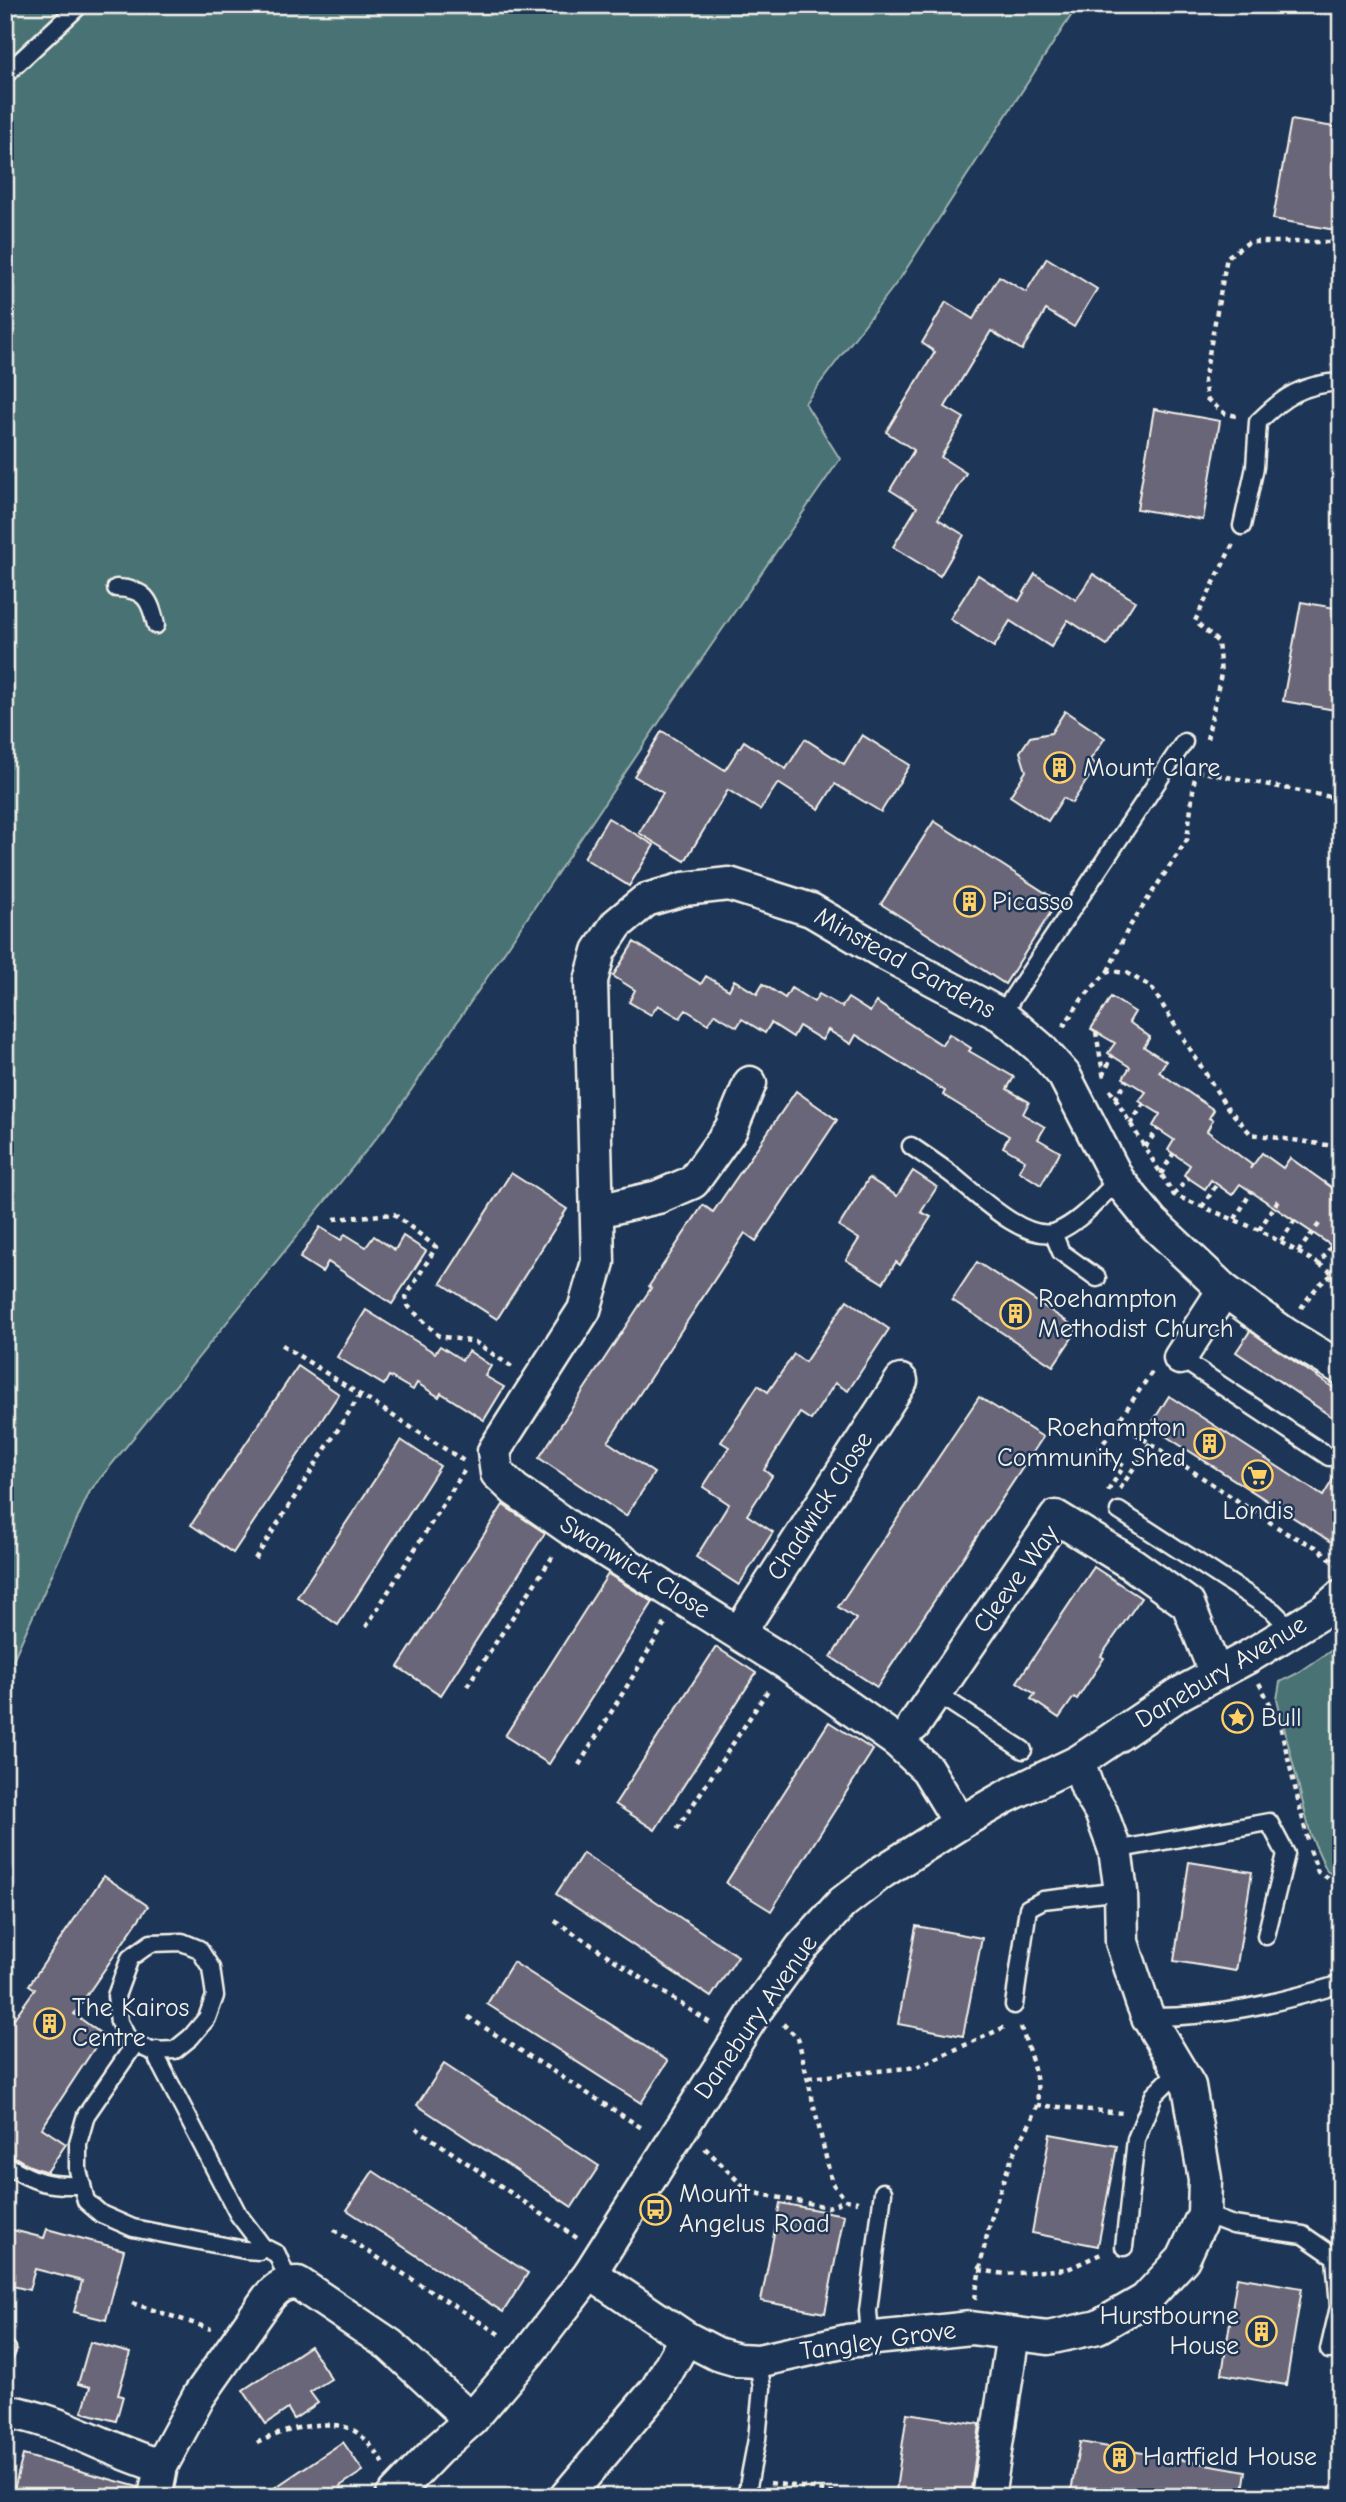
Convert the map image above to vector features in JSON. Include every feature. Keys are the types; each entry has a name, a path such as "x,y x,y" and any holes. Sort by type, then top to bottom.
{"street":[{"name":"Minstead Gardens","path":"482,1469 584,1310 598,1262 591,981 599,951 617,924 646,900 684,889 729,884 811,910 886,954 1001,1014 1039,1047 1064,1075 1118,1180 1152,1222 1224,1290 1284,1334 1341,1368"},
{"path":"598,1210 657,1197 693,1182 732,1129 750,1083"},
{"path":"1170,1358 1224,1290"},
{"name":"Chadwick Close","path":"739,1633 901,1381"},
{"name":"Swanwick Close","path":"482,1469 572,1529 786,1663 898,1742 927,1769 960,1823"},
{"name":"Cleeve Way","path":"914,1725 1056,1517 1132,1564 1188,1604 1216,1674"},
{"name":"Danebury Avenue","path":"396,2493 471,2420 529,2352 596,2264 758,2007 802,1947 842,1903 882,1872 960,1823 1007,1796 1078,1762 1145,1716 1325,1610 1341,1596"},
{"name":"Tangley Grove","path":"596,2264 685,2338 717,2354 758,2361 870,2337 971,2328 1048,2338 1098,2327 1145,2300 1183,2259 1204,2214 1206,2179 1189,2086 1148,2017 1122,1942 1121,1891 1115,1850 1078,1762"},
{"path":"155,2497 161,2466 200,2396 268,2298 277,2287 289,2283 298,2283 390,2345 471,2420"},
{"path":"988,2497 1013,2334"},
{"path":"566,2497 657,2389 685,2338"},
{"path":"5,2411 66,2429 117,2452 161,2466"}],"lane":[{"path":"5,75 80,5"},
{"path":"1242,526 1255,467 1258,422 1276,404 1299,388 1341,382"},
{"path":"116,588 138,591 145,597 150,603 156,625"},
{"path":"1001,1014 1184,742"},
{"path":"911,1146 1016,1223 1034,1232 1053,1233 1082,1216 1118,1180"},
{"path":"1053,1233 1062,1252 1097,1278"},
{"path":"1170,1358 1329,1457"},
{"path":"1119,1511 1273,1611 1292,1630"},
{"path":"936,1693 1023,1750"},
{"path":"1115,1850 1269,1822 1286,1854 1266,1936"},
{"path":"1014,2005 1028,1908 1043,1900 1121,1891"},
{"path":"182,1942 199,1949 211,1968 215,1996 207,2018 191,2037 175,2050 151,2051 135,2044 128,2041 119,2022 116,1996 130,1958 151,1943 182,1942"},
{"path":"1148,2017 1184,2017 1282,2002 1341,1984"},
{"path":"135,2044 86,2115 78,2143 78,2170 86,2201 101,2214 133,2228 245,2250 259,2251 263,2247"},
{"path":"157,2050 158,2060 238,2214 263,2247 278,2254 289,2283"},
{"path":"1124,2247 1136,2139 1154,2095 1179,2070"},
{"path":"5,2164 28,2178 51,2186 82,2185"},
{"path":"870,2337 868,2311 882,2199"},
{"path":"1204,2214 1233,2225 1303,2235 1335,2257 1339,2307 1329,2350"},
{"path":"747,2489 757,2439 762,2388 758,2361"}],"path":[{"path":"1258,422 1224,413 1207,400 1205,381 1227,257 1249,242 1341,242"},
{"path":"1197,771 1340,797"},
{"path":"1039,1047 1054,1039 1082,999 1108,971 1127,973 1151,986 1226,1106 1251,1134 1341,1147"},
{"path":"1096,1032 1102,1077 1174,1195 1259,1230 1334,1273"},
{"path":"1102,1077 1112,1056"},
{"path":"1115,1099 1127,1080"},
{"path":"1130,1124 1144,1104"},
{"path":"1145,1147 1158,1129"},
{"path":"1161,1174 1173,1154"},
{"path":"1174,1195 1188,1178"},
{"path":"1202,1208 1217,1184"},
{"path":"1235,1219 1251,1192"},
{"path":"1259,1230 1279,1199"},
{"path":"334,1219 394,1214 436,1247 406,1297 408,1306 439,1336 475,1342 536,1383"},
{"path":"1281,1241 1295,1220"},
{"path":"1298,1252 1319,1224"},
{"path":"1318,1264 1332,1245"},
{"path":"1284,1334 1311,1294 1334,1273 1341,1272"},
{"path":"282,1345 482,1469 366,1628"},
{"path":"1080,1532 1124,1466 1098,1451 1170,1358"},
{"path":"255,1559 360,1395"},
{"path":"1118,1422 1288,1534 1316,1548 1341,1567"},
{"path":"467,1686 572,1529"},
{"path":"579,1765 681,1597"},
{"path":"677,1829 786,1663"},
{"path":"1254,1673 1279,1721 1318,1872 1341,1886"},
{"path":"555,1922 736,2040"},
{"path":"971,2328 979,2270 993,2206 1015,2149 1037,2105 1035,2079 1014,2005"},
{"path":"758,2007 786,2026 798,2038 832,2183 846,2200"},
{"path":"468,2017 676,2136 743,2186 760,2194 828,2207 846,2200 882,2199"},
{"path":"808,2078 917,2067 1006,2026"},
{"path":"1037,2105 1146,2115"},
{"path":"416,2128 596,2264"},
{"path":"334,2230 529,2352"},
{"path":"979,2270 1006,2274 1068,2269 1098,2254 1124,2247"},
{"path":"132,2303 219,2332"},
{"path":"257,2443 275,2433 288,2430 318,2425 341,2426 358,2433 381,2458 396,2493"},
{"path":"747,2489 810,2488 850,2497"}],"green space":[{"path":"5,5 1078,5 901,277 805,403 840,459 391,1120 90,1491 5,1672"},
{"path":"1341,1644 1341,1880 1327,1871 1311,1836 1277,1699 1280,1682"}],"building":[{"path":"1291,120 1341,128 1341,231 1273,219"},
{"path":"1047,258 1097,289 1074,327 1046,310 1022,350 991,331 945,407 964,418 941,457 966,473 938,519 964,535 940,576 893,547 917,507 890,490 914,450 886,432 935,352 922,343 946,302 973,319 999,276 1026,292"},
{"path":"1154,409 1220,421 1203,520 1137,509"},
{"path":"1035,574 1076,600 1093,574 1135,601 1107,645 1068,620 1051,647 1010,621 994,647 950,619 978,575 1019,601"},
{"path":"1301,602 1341,609 1341,711 1283,701"},
{"name":"Mount Clare","path":"1065,711 1105,738 1090,760 1097,765 1072,803 1063,798 1048,821 1010,796 1026,771 1020,752 1030,737 1051,733"},
{"path":"662,731 725,770 744,741 786,769 805,739 844,764 862,735 910,765 881,812 835,784 819,809 778,783 760,810 728,790 685,861 639,833 663,793 634,776"},
{"path":"608,818 654,845 629,886 584,858"},
{"name":"Picasso","path":"934,821 1058,901 1005,984 881,904"},
{"path":"634,942 701,984 706,976 729,990 734,980 757,994 763,984 785,998 791,988 814,1002 819,994 842,1007 848,998 870,1012 876,1002 942,1045 949,1034 971,1048 969,1051 1014,1077 1007,1089 1029,1102 1023,1114 1045,1127 1038,1139 1060,1152 1041,1185 1019,1171 1025,1160 1003,1147 1009,1136 943,1095 945,1091 856,1035 851,1044 828,1030 822,1040 799,1026 793,1037 771,1023 765,1033 742,1019 737,1027 715,1014 708,1024 686,1010 680,1018 658,1005 651,1015 629,1002 635,990 613,976"},
{"path":"1111,997 1135,1012 1129,1022 1150,1037 1144,1047 1166,1061 1159,1072 1214,1110 1209,1118 1213,1120 1207,1131 1252,1165 1250,1169 1262,1153 1283,1168 1290,1158 1341,1194 1341,1252 1240,1184 1232,1195 1211,1180 1205,1189 1184,1175 1190,1165 1168,1150 1174,1140 1153,1126 1160,1114 1139,1101 1146,1092 1123,1078 1130,1067 1108,1053 1115,1043 1091,1029"},
{"path":"796,1091 837,1120 756,1241 745,1233 608,1442 654,1473 626,1516 539,1458 703,1205 713,1212"},
{"path":"913,1171 937,1187 921,1212 931,1217 900,1265 896,1262 883,1283 846,1260 859,1239 839,1226 869,1178 897,1196"},
{"path":"511,1173 567,1209 497,1319 441,1283"},
{"path":"320,1227 341,1240 345,1234 366,1247 374,1236 395,1250 403,1236 426,1251 392,1304 328,1262 322,1272 300,1258"},
{"name":"Roehampton Methodist Church","path":"977,1262 1078,1329 1053,1366 952,1300"},
{"path":"847,1300 889,1329 848,1391 835,1383 811,1420 800,1413 764,1470 772,1476 747,1515 773,1532 739,1585 696,1557 729,1504 703,1487 729,1447 721,1442 758,1385 768,1392 794,1354 805,1362"},
{"path":"366,1310 435,1353 440,1346 462,1360 469,1351 491,1366 485,1376 504,1387 484,1420 441,1393 439,1397 417,1383 413,1390 389,1376 384,1385 337,1357"},
{"path":"1250,1331 1341,1393 1341,1423 1236,1352"},
{"path":"298,1366 339,1394 233,1553 191,1525"},
{"path":"1169,1396 1323,1496 1341,1466 1341,1548 1150,1426"},
{"path":"979,1397 1043,1437 877,1687 831,1657 856,1619 838,1607"},
{"path":"401,1440 440,1466 338,1625 297,1597"},
{"path":"503,1505 545,1533 441,1695 398,1667"},
{"path":"1094,1567 1141,1598 1101,1656 1104,1658 1077,1699 1074,1697 1059,1718 1031,1699 1035,1694 1017,1682"},
{"path":"608,1574 653,1602 549,1764 505,1736"},
{"path":"716,1647 756,1673 655,1830 615,1804"},
{"path":"829,1722 873,1750 771,1911 726,1883"},
{"path":"583,1853 738,1956 711,1997 556,1894"},
{"path":"1189,1862 1252,1872 1236,1971 1174,1961"},
{"name":"The Kairos Centre","path":"104,1876 148,1906 74,2014 103,2035 42,2128 66,2144 47,2172 30,2166 5,2151 5,2031 35,1989 29,1985"},
{"path":"916,1926 982,1938 963,2036 898,2024"},
{"path":"513,1962 668,2061 641,2103 487,2004"},
{"path":"444,2064 599,2166 572,2207 417,2105"},
{"path":"1050,2134 1117,2146 1098,2246 1032,2233"},
{"path":"373,2171 528,2273 503,2312 347,2210"},
{"path":"780,2203 844,2215 825,2313 761,2301"},
{"path":"5,2228 44,2238 47,2229 124,2250 106,2320 74,2312 82,2281 35,2269 29,2290 5,2284"},
{"name":"Hurstbourne House","path":"1237,2277 1302,2288 1286,2385 1222,2374"},
{"path":"90,2342 130,2353 118,2395 123,2396 116,2421 82,2412 90,2387 78,2384"},
{"path":"310,2346 331,2379 310,2392 318,2403 294,2419 288,2409 266,2424 243,2390"},
{"path":"907,2413 980,2424 970,2497 895,2497"},
{"path":"343,2442 363,2471 340,2486 347,2497 261,2497"},
{"name":"Hartfield House","path":"1080,2442 1246,2471 1242,2497 1070,2497"},
{"path":"23,2455 138,2487 137,2497 12,2497"}],"place":[{"name":"Mount Clare","path":"1060,768"},
{"name":"Picasso","path":"969,902"},
{"name":"Roehampton Methodist Church","path":"1015,1314"},
{"name":"Roehampton Community Shed","path":"1209,1443"},
{"name":"Londis","path":"1258,1475"},
{"name":"Bull","path":"1238,1718"},
{"name":"The Kairos Centre","path":"49,2023"},
{"name":"Mount Angelus Road","path":"656,2209"},
{"name":"Hurstbourne House","path":"1262,2331"},
{"name":"Hartfield House","path":"1120,2457"}]}
